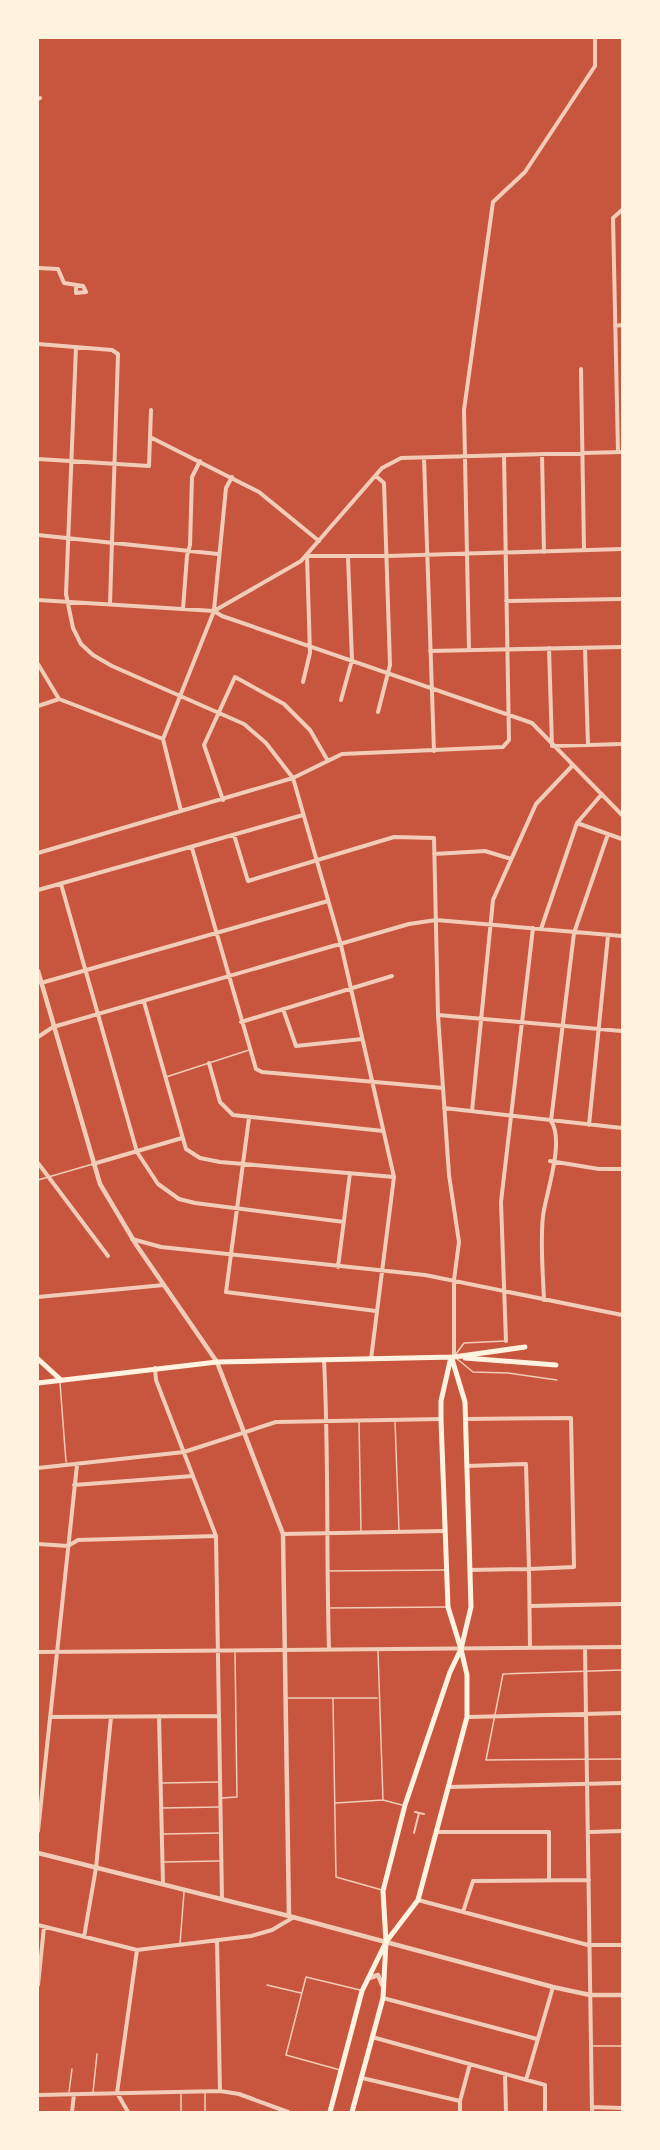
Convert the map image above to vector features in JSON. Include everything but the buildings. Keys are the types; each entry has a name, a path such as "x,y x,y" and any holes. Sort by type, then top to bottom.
{"main road":[{"path":"453,1357 525,1347"},
{"path":"330,2112 362,1991 386,1942 418,1900 467,1717 467,1676 448,1607 446,1570 441,1401 453,1357"},
{"path":"352,2112 383,1998 386,1942 383,1891 405,1806 450,1672 461,1649 471,1606 465,1402 453,1357"},
{"path":"38,1383 217,1362 453,1357 556,1365"},
{"path":"38,1359 61,1380"}],"street":[{"path":"469,650 464,410 493,202 525,172 595,66 595,38"},
{"path":"214,611 307,556 382,468 401,459 620,452 613,218 622,210"},
{"path":"38,268 58,269 64,283 76,286"},
{"path":"615,326 622,325"},
{"path":"38,344 112,350 118,354 110,604"},
{"path":"76,347 66,594 73,628 81,644 93,655 112,666 244,724 266,743 292,778 328,901 394,1177 370,1359"},
{"path":"581,369 584,550"},
{"path":"38,459 149,466 151,410"},
{"path":"150,437 259,492 320,542"},
{"path":"542,454 544,552"},
{"path":"38,853 223,800 292,778 328,761 355,752 503,747 509,740 504,455"},
{"path":"424,458 434,751"},
{"path":"183,609 189,551 192,477 200,461"},
{"path":"376,476 384,483 389,673 378,712"},
{"path":"182,811 163,739 214,611 226,488 232,477"},
{"path":"38,535 218,554"},
{"path":"307,556 348,557 622,549"},
{"path":"303,682 310,646 307,556"},
{"path":"341,700 352,660 348,557"},
{"path":"506,600 622,599"},
{"path":"38,600 214,611 222,616 508,714 532,723 622,815"},
{"path":"430,651 622,647"},
{"path":"549,648 552,746"},
{"path":"585,648 588,745"},
{"path":"38,664 59,699 163,739"},
{"path":"223,800 204,745 235,677 284,704 310,730 328,761"},
{"path":"38,706 59,699"},
{"path":"552,746 622,744"},
{"path":"472,1111 493,900 536,804 573,765"},
{"path":"541,929 577,823 602,794"},
{"path":"38,890 303,815"},
{"path":"577,823 622,839"},
{"path":"544,1300 543,1215 552,1162 555,1127 551,1121 561,1026 574,933 608,834"},
{"path":"234,835 248,881 394,837 434,838 438,1015 448,1175 459,1242 454,1280 453,1357"},
{"path":"192,848 256,1069 262,1072 443,1088"},
{"path":"434,854 484,851 511,859"},
{"path":"61,884 137,1152 158,1184 179,1199 344,1222"},
{"path":"39,984 215,931 328,901"},
{"path":"38,1036 53,1027 410,924 436,920 622,936"},
{"path":"506,1341 501,1202 520,1023 533,928"},
{"path":"589,1125 608,936"},
{"path":"38,970 39,984 100,1184 132,1239 217,1362 283,1534 291,1917"},
{"path":"241,1022 392,976"},
{"path":"144,1002 186,1149 200,1158 244,1164 394,1177"},
{"path":"283,1009 296,1046 362,1039"},
{"path":"438,1015 622,1031"},
{"path":"209,1063 220,1102 233,1116 383,1131"},
{"path":"444,1108 622,1128"},
{"path":"249,1118 226,1292 376,1311"},
{"path":"93,1164 182,1138"},
{"path":"552,1162 622,1169"},
{"path":"38,1163 108,1256"},
{"path":"338,1267 350,1173"},
{"path":"132,1239 161,1247 454,1280 622,1315"},
{"path":"38,1297 164,1285"},
{"path":"324,1360 327,1421 326,1533 329,1649"},
{"path":"155,1368 156,1380 216,1536 222,1899"},
{"path":"466,1419 571,1418 574,1567 470,1570"},
{"path":"38,1468 183,1452 276,1422 441,1419"},
{"path":"467,1466 526,1464 530,1647"},
{"path":"38,1831 77,1465"},
{"path":"75,1485 193,1476"},
{"path":"283,1534 445,1530"},
{"path":"38,1544 68,1546 78,1540 216,1536"},
{"path":"530,1606 622,1604"},
{"path":"38,1652 622,1647"},
{"path":"585,1648 584,1714 590,1832 588,1945 592,2110 622,2108"},
{"path":"467,1717 622,1713"},
{"path":"159,1716 163,1884"},
{"path":"50,1717 219,1716"},
{"path":"84,1937 96,1868 111,1717"},
{"path":"449,1787 622,1783"},
{"path":"415,1812 424,1814"},
{"path":"414,1833 419,1813"},
{"path":"590,1832 622,1831"},
{"path":"436,1832 549,1832 549,1880"},
{"path":"38,1853 222,1899 553,1987 590,1995 622,1995"},
{"path":"463,1912 472,1881 589,1880"},
{"path":"418,1900 588,1945 622,1945"},
{"path":"38,1925 137,1950 252,1936 272,1930 291,1917"},
{"path":"38,1985 44,1927"},
{"path":"217,1940 220,2091"},
{"path":"128,2112 117,2093 137,1950"},
{"path":"362,1991 372,1975 378,1975 382,1982 383,1998 537,2039"},
{"path":"525,2080 553,1987"},
{"path":"372,2037 545,2085 545,2112"},
{"path":"460,2112 460,2101 470,2064"},
{"path":"505,2074 506,2112"},
{"path":"362,2078 460,2101"},
{"path":"38,2095 220,2091 239,2094 288,2112"},
{"path":"71,2094 72,2112"}],"lane":[{"path":"165,1077 249,1050"},
{"path":"38,1180 93,1164"},
{"path":"506,1341 464,1343 453,1357 473,1372 508,1373 557,1380"},
{"path":"61,1380 66,1466"},
{"path":"395,1420 399,1532"},
{"path":"359,1421 361,1532"},
{"path":"327,1571 446,1570"},
{"path":"328,1608 448,1607"},
{"path":"378,1648 383,1800"},
{"path":"221,1798 237,1797 235,1651"},
{"path":"622,1670 503,1674 486,1760 622,1759"},
{"path":"285,1698 378,1698"},
{"path":"333,1699 336,1877 383,1891"},
{"path":"161,1783 220,1782"},
{"path":"335,1803 383,1800 405,1806"},
{"path":"161,1808 221,1807"},
{"path":"162,1834 221,1833"},
{"path":"163,1862 221,1861"},
{"path":"180,1945 184,1890"},
{"path":"341,2070 286,2055 306,1977 362,1991"},
{"path":"267,1985 302,1994"},
{"path":"591,2046 622,2046"},
{"path":"93,2094 97,2054"},
{"path":"71,2094 72,2069"},
{"path":"181,2092 181,2112"},
{"path":"205,2092 205,2112"}]}
